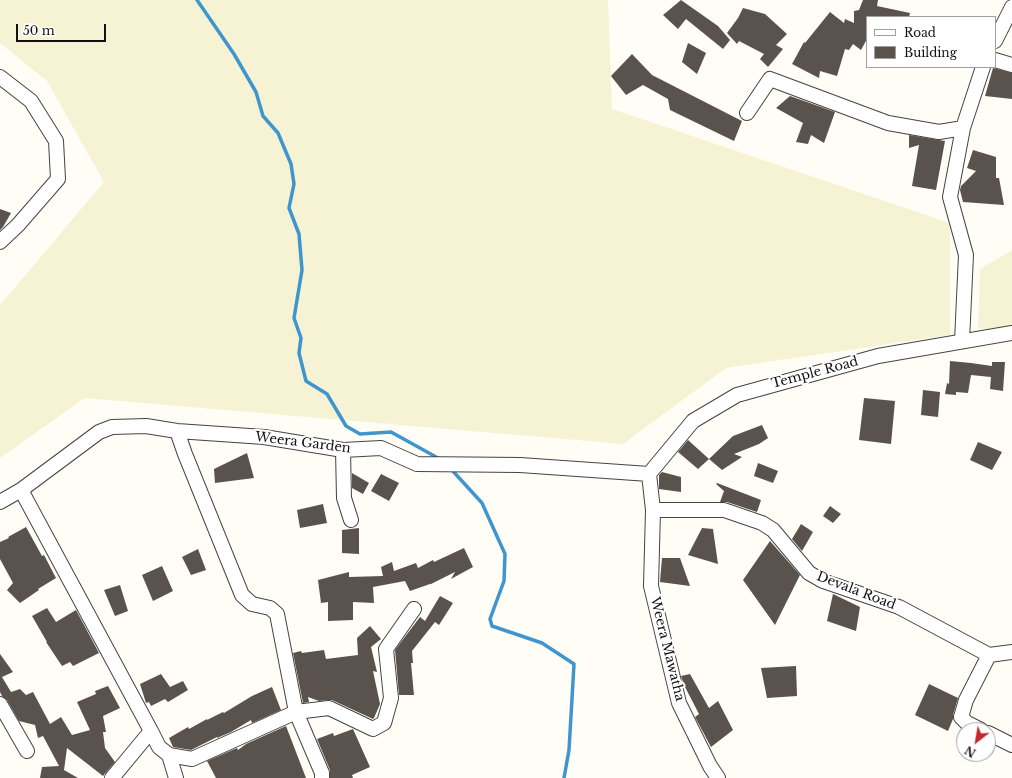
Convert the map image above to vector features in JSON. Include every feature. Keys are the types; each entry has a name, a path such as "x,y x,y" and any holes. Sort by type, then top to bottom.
{"street":[{"path":"996,38 1012,7"},
{"path":"996,60 1012,65"},
{"path":"962,341 966,255 950,197 963,128 983,68"},
{"path":"0,78 31,101 56,140 58,179 18,225 0,242"},
{"path":"747,113 770,79 888,123 939,132 963,128"},
{"name":"Temple Road","path":"649,474 692,421 737,395 878,356 1012,333"},
{"name":"Weera Garden","path":"0,502 21,490 99,432 112,427 146,426 177,431 264,437 342,450 381,448 417,464 520,465 649,474"},
{"path":"177,431 184,454 242,595 252,604 270,608 277,614 296,712 322,773 322,778"},
{"path":"342,450 344,498 351,520"},
{"path":"649,474 653,510"},
{"path":"21,490 152,731 159,747 169,755 192,759 296,712 328,708 373,729 384,723 391,698 386,649 414,610"},
{"name":"Devala Road","path":"653,510 724,510 762,523 773,530 809,573 823,581 899,608 989,655"},
{"name":"Weera Mawatha","path":"653,510 651,586 677,695 679,703 710,766 718,778"},
{"path":"966,722 961,717 966,700 989,655 1012,652"},
{"path":"0,704 28,751"},
{"path":"112,778 152,731"},
{"path":"996,738 1012,745"},
{"path":"169,755 176,778"}],"shaded area":[{"path":"0,0 608,0 612,109 950,223 950,335 726,368 623,444 85,398 0,458 0,305 104,182 47,81 0,43"},
{"path":"1012,250 1012,332 978,328 980,269"}],"building":[{"path":"681,0 718,26 730,40 723,49 686,19 678,29 663,15"},
{"path":"863,0 878,0 877,6 910,13 909,16 866,16 866,41 861,50 853,44 849,50 845,49 837,76 820,71 819,78 792,64 804,42 805,43 830,12 844,23 845,19 854,23 854,11 859,10"},
{"path":"743,8 765,14 787,34 776,45 783,49 768,67 760,59 764,54 739,41 737,44 727,33"},
{"path":"688,43 706,53 697,74 682,62"},
{"path":"632,54 652,75 742,121 734,141 670,110 668,99 643,85 626,95 611,76"},
{"path":"993,68 1012,73 1012,99 985,96"},
{"path":"790,96 835,112 824,143 811,135 808,144 796,142 803,123 776,108"},
{"path":"909,135 945,141 936,190 912,186 919,145 909,148"},
{"path":"973,150 996,157 996,178 999,178 1004,205 963,202 960,190 961,186 976,171 967,168"},
{"path":"0,209 11,213 0,230"},
{"path":"950,361 992,366 992,362 1005,362 1003,391 990,389 991,377 971,375 968,393 956,392 956,395 945,394 947,383 949,384"},
{"path":"923,390 940,392 938,417 921,415"},
{"path":"864,398 895,401 891,444 859,440"},
{"path":"762,425 768,438 759,444 734,454 742,457 722,470 709,459 733,436"},
{"path":"688,440 709,459 698,469 678,452"},
{"path":"978,442 1002,452 992,470 970,460"},
{"path":"247,453 254,478 215,483 214,469"},
{"path":"758,463 778,471 773,483 754,476"},
{"path":"662,472 681,477 681,492 659,489 659,475"},
{"path":"352,473 369,483 363,494 352,488"},
{"path":"381,474 399,483 389,501 371,491"},
{"path":"717,483 761,500 757,512 727,502 720,502 724,491 716,484"},
{"path":"323,504 327,523 300,528 297,510"},
{"path":"830,506 841,514 833,523 823,516"},
{"path":"801,524 813,532 802,551 792,539"},
{"path":"26,527 42,556 44,555 56,578 38,589 39,590 20,603 7,590 13,583 0,559 0,542"},
{"path":"359,528 359,554 342,553 342,530"},
{"path":"702,528 713,529 718,564 688,555"},
{"path":"770,541 800,575 775,625 743,580"},
{"path":"464,548 473,567 451,579 455,572 431,584 410,591 405,581 373,587 374,603 353,602 353,620 328,621 328,602 321,603 318,580 349,572 349,577 383,576 381,567 392,562 394,571 416,563 418,568 433,560 434,562"},
{"path":"198,549 206,570 191,575 182,557"},
{"path":"662,558 680,558 690,586 660,582"},
{"path":"162,566 173,591 153,601 142,575"},
{"path":"120,585 128,611 115,616 104,590"},
{"path":"833,594 860,607 856,631 827,621"},
{"path":"440,596 453,603 439,625 435,622 412,651 413,663 411,663 414,695 399,695 395,650 420,617 425,621"},
{"path":"47,608 56,622 76,610 99,653 73,666 70,662 62,666 46,642 32,616"},
{"path":"370,626 381,639 371,647 377,672 373,671 380,704 374,718 373,719 332,700 319,701 308,697 309,702 303,703 293,653 301,651 302,653 324,650 326,659 358,655 357,638"},
{"path":"0,654 13,672 2,677 11,692 20,689 26,695 33,692 50,724 61,717 72,735 90,730 77,702 96,694 95,691 108,686 120,708 103,716 106,732 103,732 105,748 115,762 103,776 67,748 64,770 78,778 40,778 42,767 59,766 43,736 38,738 35,725 19,721 7,700 2,696 0,692"},
{"path":"796,666 797,696 767,698 761,668"},
{"path":"161,674 170,687 183,681 188,690 168,702 165,699 151,706 149,702 146,703 140,684"},
{"path":"690,674 709,708 718,701 733,730 711,747 695,717 699,714 681,676"},
{"path":"929,684 958,698 953,719 948,731 915,715"},
{"path":"272,687 281,710 252,723 251,720 231,732 191,750 173,747 169,738 188,727 189,729 207,719 223,712 224,713 252,696"},
{"path":"286,726 306,778 216,778 207,761 237,748 238,750 246,744"},
{"path":"353,729 370,767 352,775 353,778 330,778 330,770 317,739 333,733 334,736"}],"waterway":[{"path":"197,0 234,54 256,92 263,116 278,133 291,164 294,184 289,208 299,234 302,270 294,318 301,338 299,353 306,381 327,394 346,426 360,434 391,432 438,458"},
{"path":"451,469 482,503 505,554 504,581 490,619 492,626 542,643 574,664 569,750 564,778"}]}
